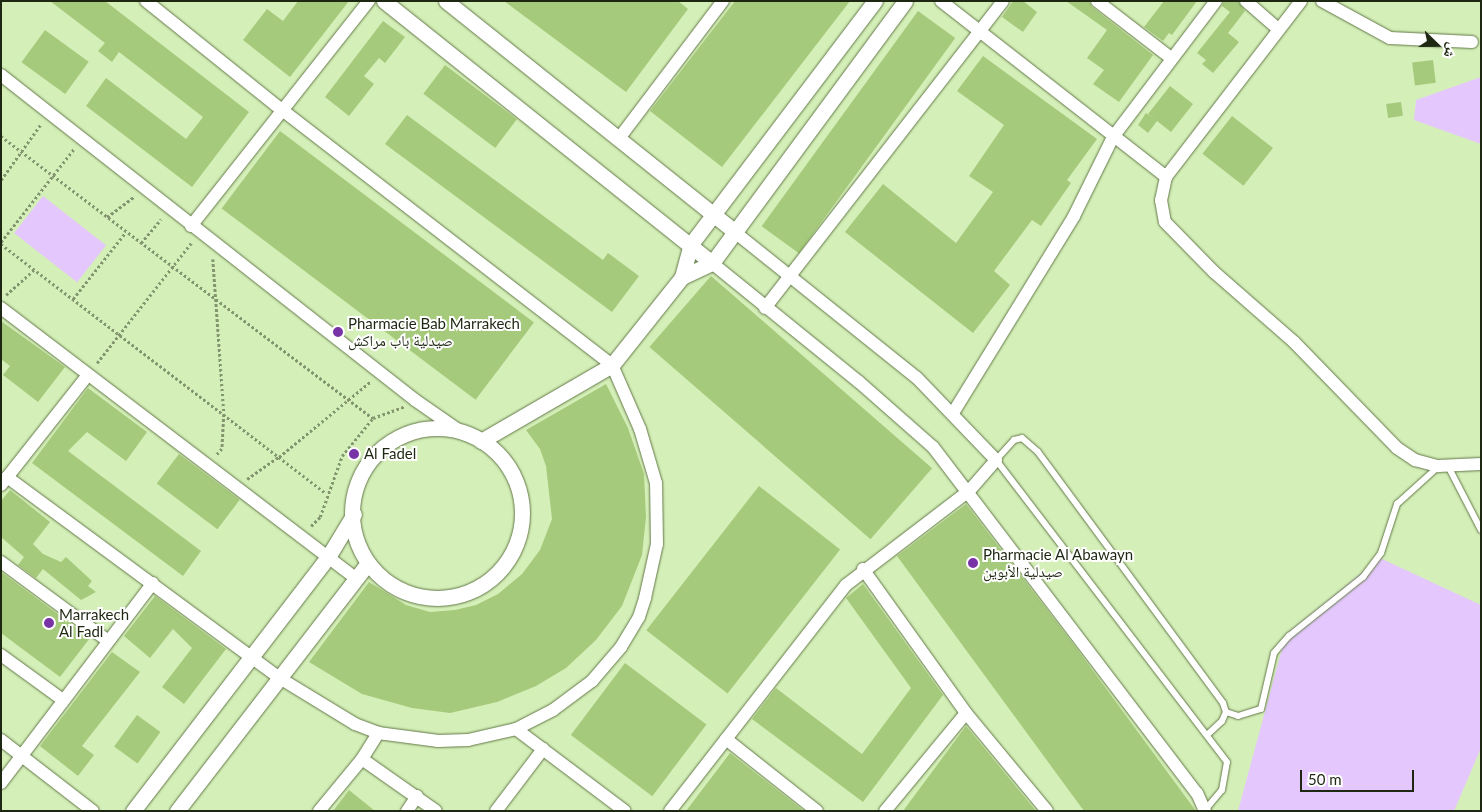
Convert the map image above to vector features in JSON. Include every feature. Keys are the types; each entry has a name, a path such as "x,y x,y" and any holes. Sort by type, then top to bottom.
{"street":[{"path":"88,375 4,481 153,583 278,676 355,724 378,733 454,741 516,729 553,710 597,675 621,647 639,617 653,572 657,544 656,483 640,429 612,365 283,111 146,1"},
{"path":"195,229 283,111 369,1"},
{"path":"384,1 691,244 765,308 899,416 932,448 969,491 1197,793 1205,810"},
{"path":"446,1 620,137 790,277 884,350 953,413 996,460 969,491 863,569 821,614 670,811"},
{"path":"620,137 723,1"},
{"path":"481,440 612,365 682,277 691,244 875,1"},
{"path":"682,277 712,263 905,1"},
{"path":"940,1 1166,177"},
{"path":"765,308 1003,1"},
{"path":"1096,1 1171,58"},
{"path":"953,413 1059,242 1113,137 1216,1"},
{"path":"1246,1 1278,29"},
{"path":"1301,1 1166,177 1162,193 1162,211 1172,231 1294,342 1397,448 1415,460 1443,466 1481,464"},
{"path":"1322,1 1390,38 1472,42"},
{"path":"1,75 380,373 464,434"},
{"path":"1,308 356,578"},
{"path":"432,429 464,434 481,440 502,457 512,472 523,508 517,545 495,576 463,594 426,596 391,583 376,574 367,564 355,534 354,514 356,492 364,468 378,450 392,440 432,429"},
{"path":"133,811 328,558 354,514"},
{"path":"1,562 108,641"},
{"path":"177,811 278,676 367,564"},
{"path":"863,569 966,714 1047,811"},
{"path":"1,782 153,583"},
{"path":"1,655 63,700"},
{"path":"885,811 966,714"},
{"path":"516,729 625,811"},
{"path":"319,811 362,759 378,733"},
{"path":"726,739 817,811"},
{"path":"1,740 93,811"},
{"path":"496,811 543,749"},
{"path":"362,759 436,811"},
{"path":"406,811 417,796"}],"lane":[{"path":"1205,810 1222,790 1227,776 1227,762 1208,734 996,460 1014,440 1022,438 1038,452 1223,703 1226,712 1222,721 1208,734"},
{"path":"1226,712 1238,716 1261,709 1274,653 1289,636 1363,577 1381,553 1397,504 1443,466 1481,530"}],"path":[{"path":"1,180 49,113"},
{"path":"1,136 373,418"},
{"path":"82,139 1,243 326,493"},
{"path":"107,217 145,189"},
{"path":"142,243 169,208"},
{"path":"88,375 173,267 195,229"},
{"path":"73,299 126,232"},
{"path":"207,466 222,449 224,414 213,261 215,245"},
{"path":"1,300 34,270"},
{"path":"235,487 279,457 350,400 380,373"},
{"path":"302,537 320,517 326,493 342,456 373,418 399,410 415,400"}],"shaded area":[{"path":"1481,77 1481,144 1414,120 1416,100"},
{"path":"43,196 106,245 77,282 14,233"},
{"path":"1380,558 1481,605 1481,748 1454,811 1238,811 1286,634"}],"building":[{"path":"50,1 105,1 249,112 192,187 86,106 106,78 186,139 203,117 119,52 112,62 98,51 105,43"},
{"path":"298,1 349,1 290,77 243,40 267,9 283,21"},
{"path":"504,1 678,1 688,9 626,92"},
{"path":"735,1 850,1 722,167 650,111"},
{"path":"1013,1 1023,1 1037,12 1023,32 1002,17"},
{"path":"1066,1 1089,1 1092,7 1153,55 1119,102 1093,84 1104,70 1087,58 1107,30"},
{"path":"1164,1 1197,1 1172,35 1169,33 1163,41 1144,27"},
{"path":"1224,1 1238,1 1245,11 1228,33 1239,42 1213,73 1202,64 1206,60 1197,53 1230,12 1222,6"},
{"path":"918,11 955,38 799,253 762,226"},
{"path":"383,21 405,37 385,63 379,58 364,76 374,84 349,116 325,97"},
{"path":"45,30 89,62 65,94 21,62"},
{"path":"983,56 1097,139 1067,180 1071,183 1041,226 1032,220 994,271 1010,285 973,333 845,232 883,184 956,243 993,192 969,176 1004,125 957,91"},
{"path":"1433,60 1436,83 1415,85 1412,63"},
{"path":"445,65 517,119 495,148 423,94"},
{"path":"1170,86 1193,104 1171,132 1157,121 1148,133 1138,125 1146,113 1156,120 1148,114"},
{"path":"1401,102 1403,116 1388,118 1386,104"},
{"path":"407,115 603,260 608,253 639,276 612,312 385,144"},
{"path":"1232,116 1273,148 1243,186 1202,154"},
{"path":"280,131 534,322 476,400 222,208"},
{"path":"711,276 932,468 870,539 649,347"},
{"path":"1,321 65,367 38,402 3,375 10,366 1,359"},
{"path":"606,384 628,428 644,474 646,517 642,555 622,606 596,640 566,668 536,686 497,702 450,713 412,708 362,694 309,662 369,582 406,605 430,612 455,610 476,605 498,594 522,574 540,550 552,519 546,466 540,449 526,430"},
{"path":"88,388 147,432 126,461 87,432 68,451 201,551 183,576 32,463"},
{"path":"179,454 240,500 217,529 157,484"},
{"path":"759,486 840,549 727,694 646,630"},
{"path":"10,490 50,522 33,544 43,554 61,562 66,557 92,581 88,586 96,592 81,600 43,569 36,578 18,565 24,557 1,537 1,501"},
{"path":"966,504 1074,645 1196,811 1084,811 897,556"},
{"path":"1,572 90,638 60,677 1,633"},
{"path":"863,584 943,695 863,802 752,719 776,688 862,754 911,688 846,598"},
{"path":"155,596 226,649 184,704 162,687 192,648 173,629 150,658 124,636"},
{"path":"112,652 140,672 82,746 94,755 78,776 40,746"},
{"path":"625,663 706,724 652,796 571,735"},
{"path":"137,715 160,732 138,764 114,747"},
{"path":"966,726 1036,811 903,811"},
{"path":"730,753 804,811 686,811"},
{"path":"349,790 375,811 333,811"}],"place":[{"name":"Pharmacie Bab Marrakech صيدلية باب مراكش","path":"338,332"},
{"name":"Al Fadel","path":"354,454"},
{"name":"Pharmacie Al Abawayn صيدلية الأبوين","path":"973,563"},
{"name":"Marrakech Al Fadl","path":"49,623"}]}
